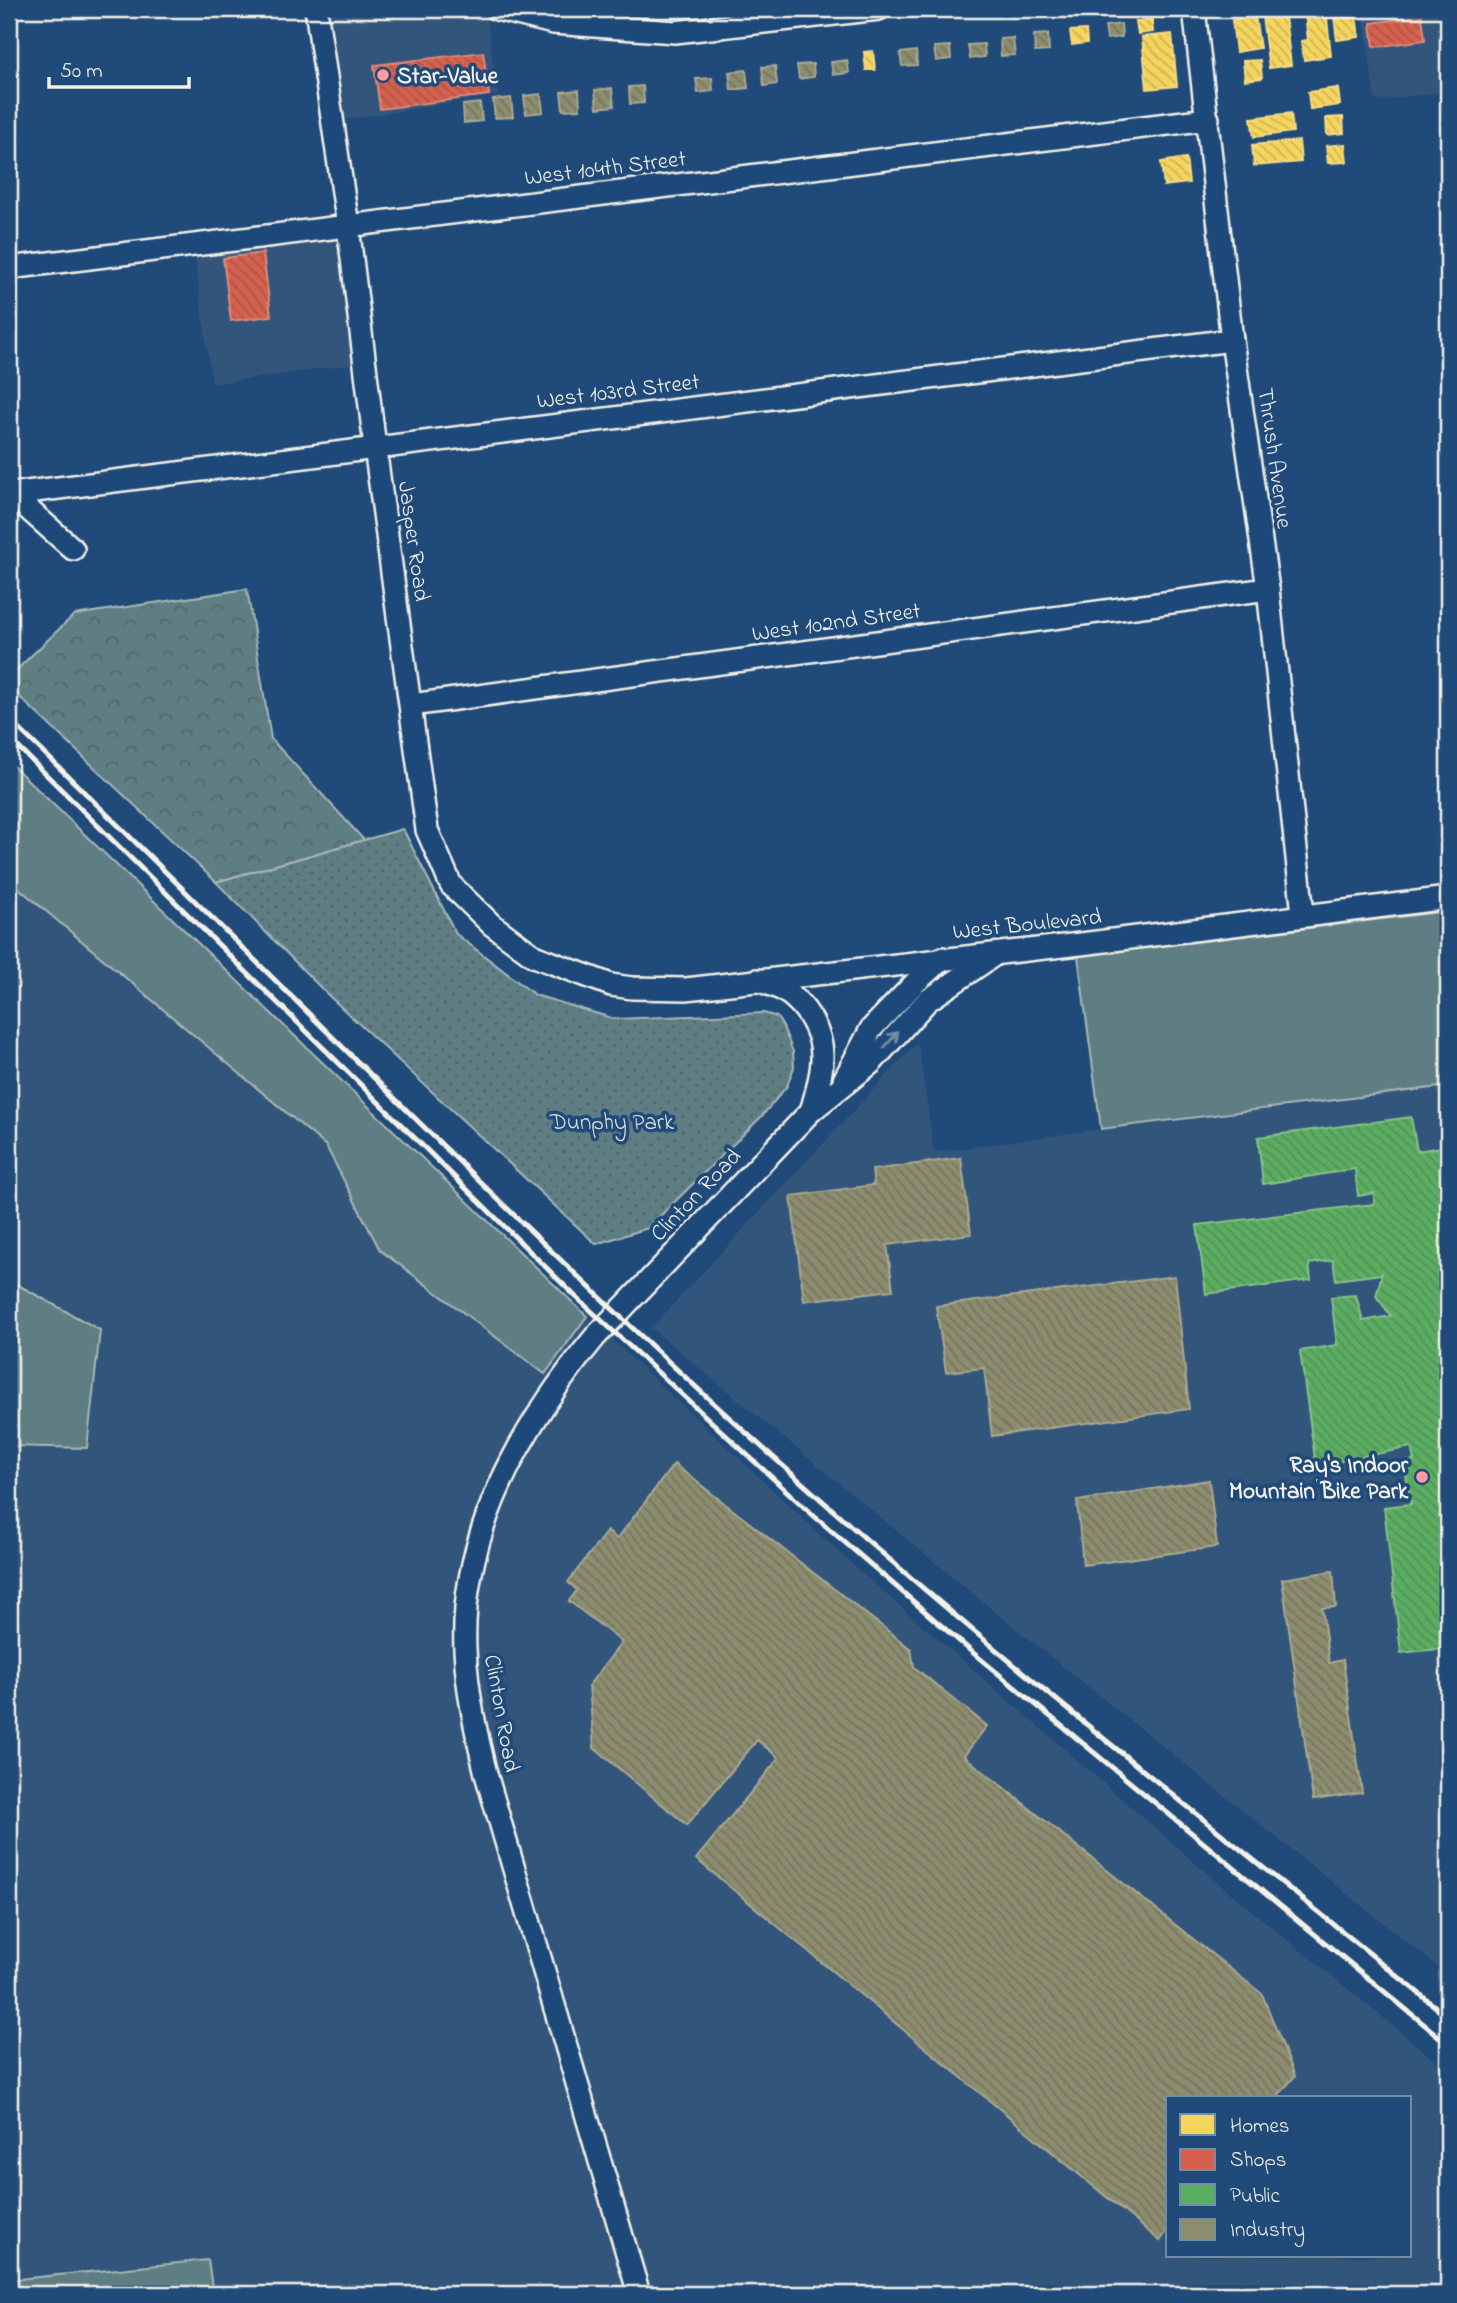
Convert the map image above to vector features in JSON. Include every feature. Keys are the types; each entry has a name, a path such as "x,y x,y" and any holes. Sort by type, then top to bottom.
{"street":[{"name":"Jasper Road","path":"316,9 348,226 427,830 451,885 499,932 534,956 611,985"},
{"path":"496,9 553,23 675,32 879,9"},
{"name":"Thrush Avenue","path":"1194,9 1232,340 1268,589 1303,914"},
{"name":"West 104th Street","path":"9,268 1208,119"},
{"name":"West 103rd Street","path":"10,493 1232,340"},
{"path":"10,493 73,549"},
{"name":"West 102nd Street","path":"411,705 1268,589"},
{"name":"West Boulevard","path":"611,985 686,989 1448,898"},
{"name":"Clinton Road","path":"639,2294 486,1774 471,1709 465,1647 471,1567 490,1508 511,1462 565,1374 619,1310 811,1111 871,1063 927,1001 998,953"},
{"name":"Clinton Road","path":"841,1086 871,1029 915,982 943,958"},
{"path":"755,979 783,990 800,1004 819,1037 822,1057 811,1111"},
{"path":"915,982 927,1001"}],"shaded area":[{"path":"327,9 445,9 487,19 498,95 343,120"},
{"path":"1363,9 1448,9 1448,91 1375,101"},
{"path":"338,234 356,364 212,384 194,253"},
{"path":"9,880 326,1146 380,1250 545,1374 587,1316 856,1568 1216,1881 1448,2071 1448,2294 213,2294 208,2260 9,2280 9,1446 87,1448 100,1330 9,1280"},
{"path":"918,1042 934,1152 1448,1086 1448,1975 995,1612 651,1328"}],"green space":[{"path":"247,589 271,739 364,840 216,882 9,687 9,677 74,615"},
{"path":"9,762 587,1316 545,1374 380,1250 326,1146 9,880"},
{"name":"Dunphy Park","path":"403,829 456,934 535,995 615,1019 764,1013 777,1017 793,1052 794,1067 787,1086 762,1116 648,1228 596,1244 328,995 216,882"},
{"path":"1448,911 1448,1086 1101,1129 1078,956"},
{"path":"9,1280 100,1330 87,1448 9,1446"},
{"path":"208,2260 213,2294 9,2294 9,2280"}],"building: Homes":[{"path":"1261,9 1284,9 1291,65 1269,68"},
{"path":"1298,9 1326,9 1331,56 1304,60 1301,41 1308,40 1305,14 1299,15"},
{"path":"1333,9 1355,9 1359,37 1337,40"},
{"path":"1255,16 1260,48 1236,52 1232,20"},
{"path":"1152,19 1153,32 1138,34 1136,21"},
{"path":"1086,30 1087,43 1072,45 1070,31"},
{"path":"1172,34 1177,86 1147,89 1142,37"},
{"path":"873,51 875,70 866,70 864,52"},
{"path":"1260,60 1262,78 1245,80 1243,61"},
{"path":"1338,88 1340,105 1310,109 1308,92"},
{"path":"1291,113 1293,132 1254,137 1251,118"},
{"path":"1343,117 1344,133 1327,135 1326,118"},
{"path":"1299,141 1301,162 1254,166 1252,145"},
{"path":"1345,144 1347,162 1328,163 1326,146"},
{"path":"1186,158 1189,183 1164,186 1161,162"}],"building: Shops":[{"path":"1422,16 1425,40 1374,47 1371,23"},
{"path":"483,52 489,95 380,109 374,65"},
{"path":"263,253 271,316 231,321 223,258"}],"building: Public":[{"path":"1411,1117 1417,1151 1448,1146 1448,1648 1401,1653 1384,1507 1411,1504 1404,1463 1414,1460 1411,1447 1316,1466 1300,1351 1337,1345 1331,1297 1356,1295 1363,1321 1391,1316 1376,1296 1382,1274 1336,1280 1333,1260 1309,1264 1311,1280 1206,1294 1197,1225 1374,1204 1374,1193 1358,1196 1355,1169 1263,1184 1258,1137"}],"building: Industry":[{"path":"1121,24 1122,37 1107,39 1105,26"},
{"path":"1048,34 1049,51 1035,52 1034,35"},
{"path":"1013,38 1015,55 1001,56 1000,39"},
{"path":"984,44 985,57 970,59 968,45"},
{"path":"950,46 951,59 936,61 934,47"},
{"path":"916,51 917,65 902,66 900,53"},
{"path":"847,60 849,73 833,75 831,62"},
{"path":"813,64 814,77 799,79 797,65"},
{"path":"775,66 777,84 764,86 762,67"},
{"path":"746,70 748,88 731,90 729,72"},
{"path":"712,78 713,91 698,93 696,79"},
{"path":"643,86 644,103 630,104 629,87"},
{"path":"612,88 614,106 597,108 595,90"},
{"path":"579,90 580,109 563,110 561,92"},
{"path":"541,94 543,112 526,114 524,96"},
{"path":"511,98 513,117 495,118 493,100"},
{"path":"480,103 482,121 464,123 463,105"},
{"path":"961,1158 971,1234 887,1245 893,1290 804,1301 791,1196 874,1185 872,1170"},
{"path":"1175,1276 1189,1409 992,1436 984,1368 946,1372 936,1306"},
{"path":"674,1464 911,1649 914,1667 987,1726 964,1756 1262,1994 1295,2076 1278,2096 1166,2096 1166,2233 1160,2241 696,1859 779,1758 757,1740 687,1825 594,1748 589,1685 622,1642 569,1601 577,1590 568,1582 607,1531 617,1539"},
{"path":"1209,1480 1217,1547 1083,1565 1077,1501"},
{"path":"1333,1571 1336,1607 1322,1608 1329,1663 1343,1660 1362,1793 1313,1800 1282,1579"}],"railway":[{"path":"9,719 509,1210 610,1307 817,1496 972,1630 1448,2017"},
{"path":"9,738 574,1295 805,1508 972,1652 1448,2044"}],"place":[{"name":"Star-Value","path":"383,75"},
{"name":"Ray's Indoor Mountain Bike Park","path":"1422,1477"}]}
